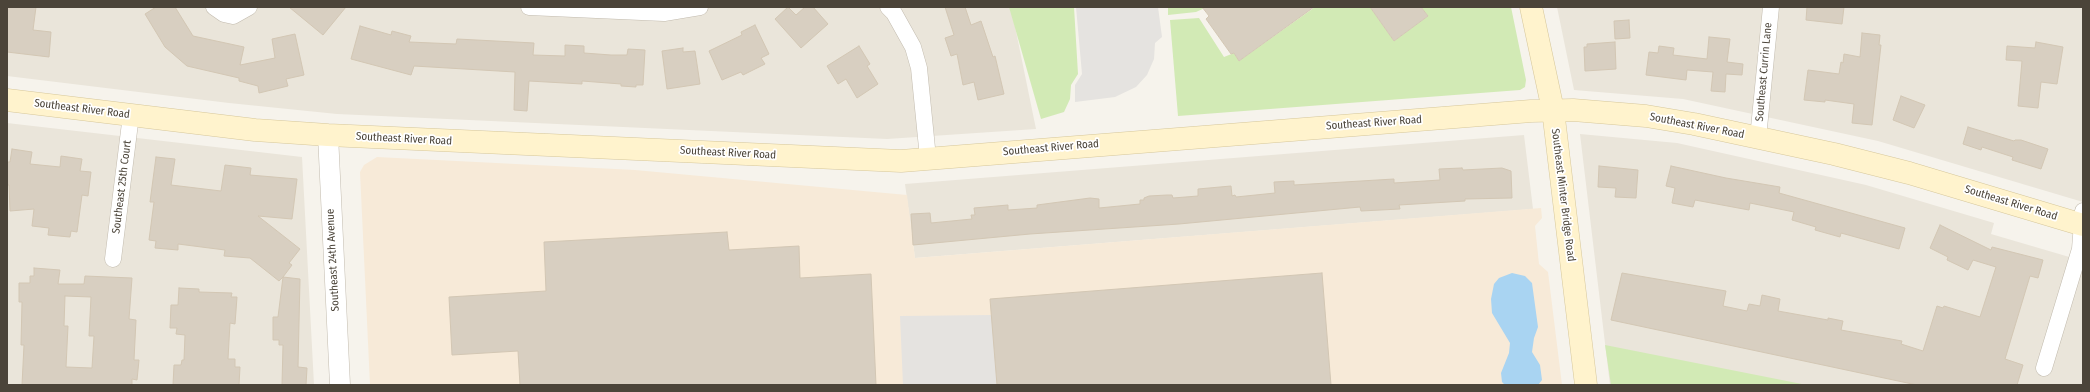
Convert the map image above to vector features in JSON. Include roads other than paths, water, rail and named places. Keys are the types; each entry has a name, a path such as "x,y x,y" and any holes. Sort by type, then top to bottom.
{"main road":[{"name":"Southeast Minter Bridge Road","path":"1531,7 1553,110 1586,385"},
{"name":"Southeast River Road","path":"7,100 256,130 328,135 901,161 1553,110 1646,116 1758,138 1834,154 2083,220"}],"street":[{"path":"214,7 224,14 233,16 249,7"},
{"path":"529,7 615,9 664,13 700,7"},
{"path":"888,7 894,13 913,47 919,68 928,158"},
{"name":"Southeast Currin Lane","path":"1758,138 1771,7"},
{"name":"Southeast 25th Court","path":"113,259 131,115"},
{"name":"Southeast 24th Avenue","path":"328,135 340,385"},
{"path":"2044,368 2080,248 2083,220"}],"water":[{"path":"1512,273 1525,276 1532,283 1538,327 1534,338 1532,352 1540,365 1542,380 1538,385 1505,385 1502,382 1501,373 1509,353 1510,343 1492,313 1491,299 1494,284 1499,278"}]}
